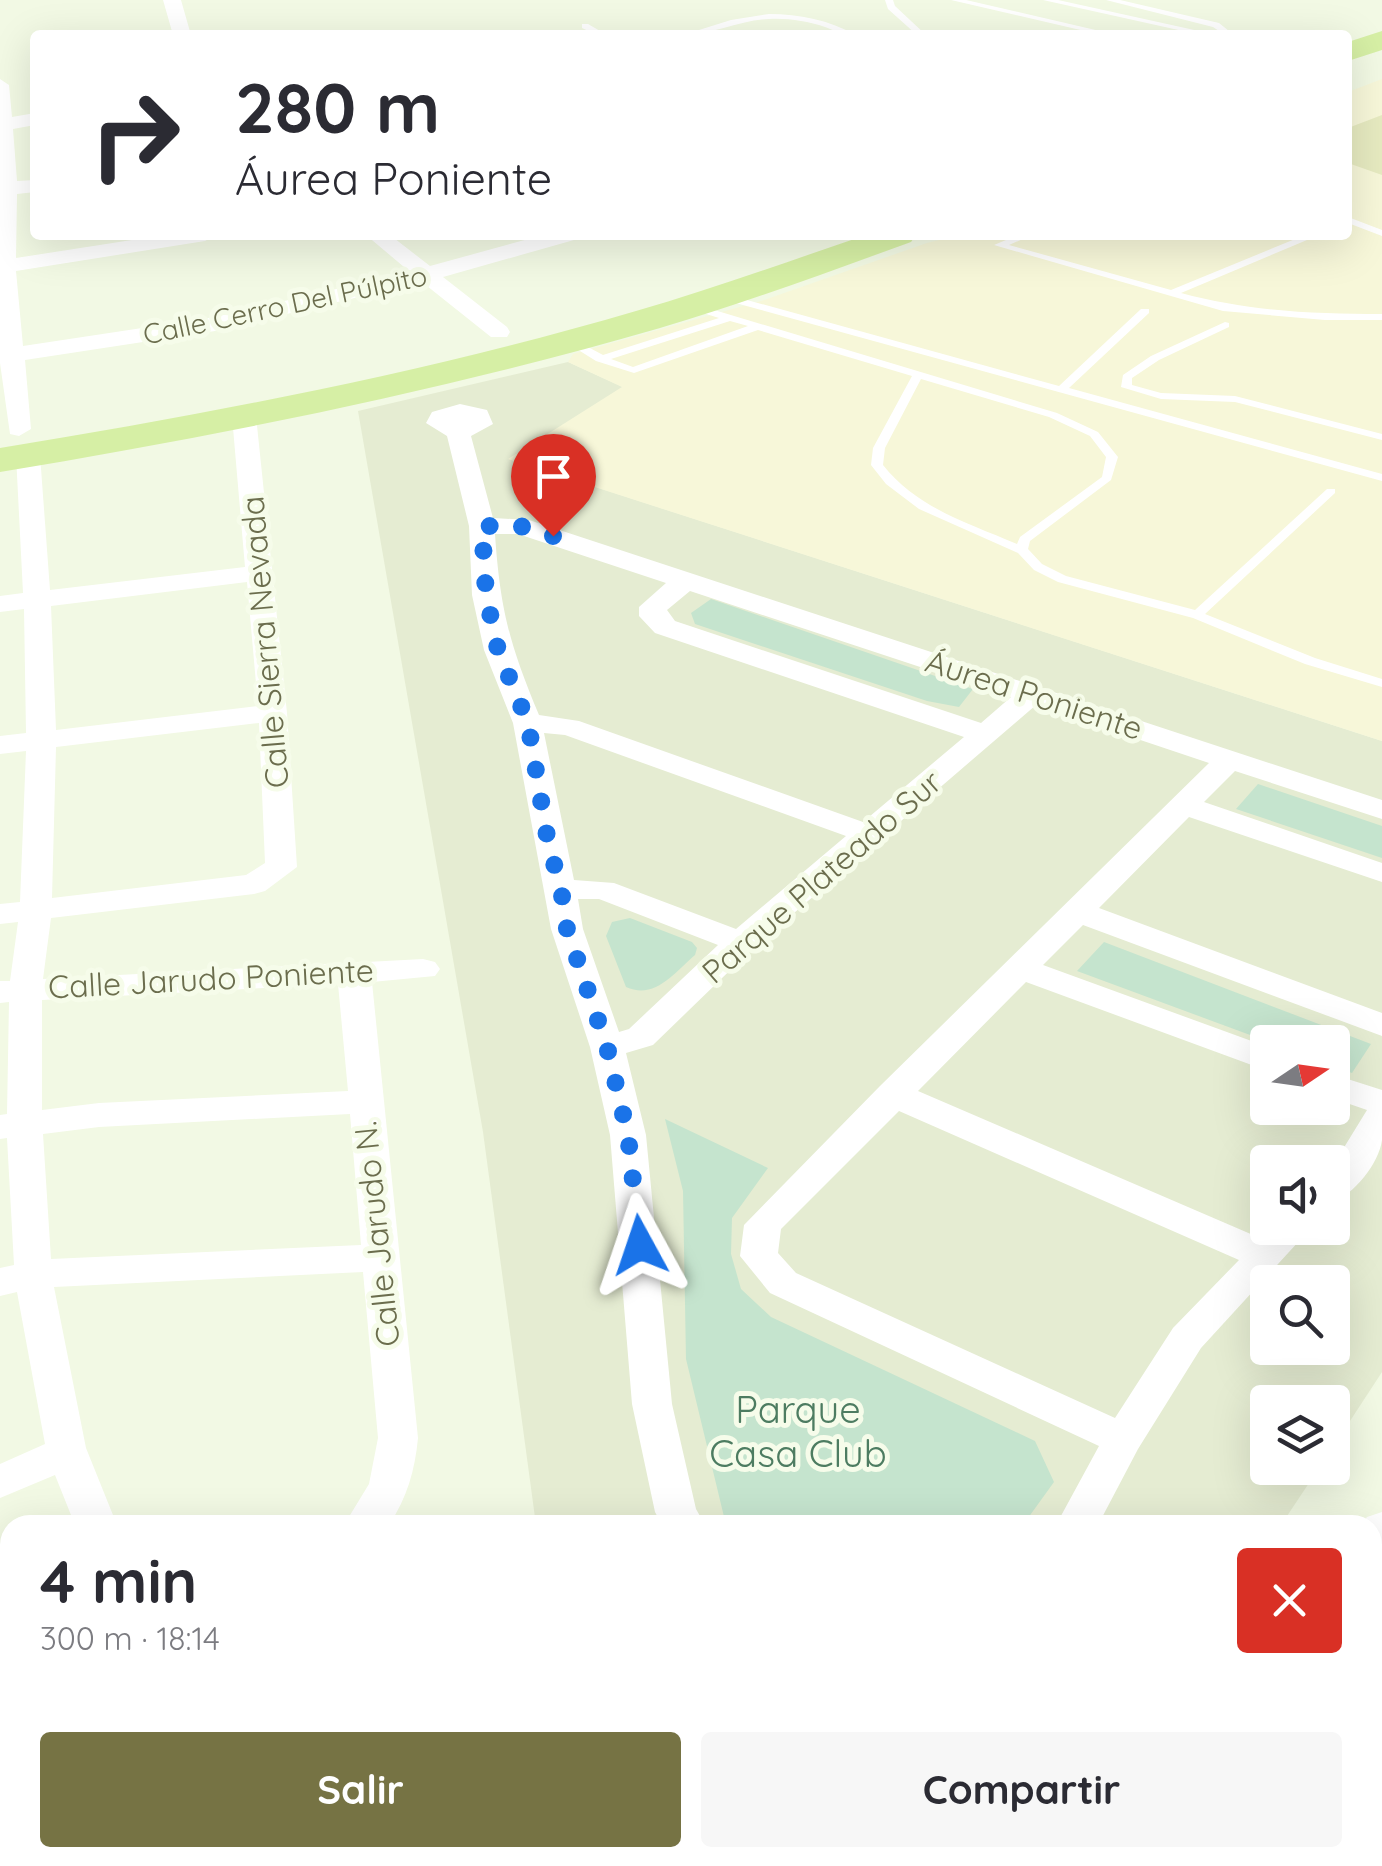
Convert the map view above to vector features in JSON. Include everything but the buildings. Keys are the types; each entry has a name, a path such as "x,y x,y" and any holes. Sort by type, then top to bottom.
{"main road":[{"path":"1356,53 1382,65"},
{"path":"12,444 198,398 450,346 637,294 795,240"},
{"path":"12,444 244,416 424,376 584,350 713,307 885,240"}],"street":[{"path":"172,0 181,30"},
{"path":"0,85 2,267 12,444 40,600 36,910 13,989 16,1278 67,1452 92,1515"},
{"path":"2,125 30,120"},
{"path":"3,189 30,186"},
{"path":"2,267 173,240"},
{"path":"384,240 500,332"},
{"name":"Calle Cerro Del Púlpito","path":"6,356 232,319 427,276 549,240"},
{"path":"424,376 455,422 482,526 486,595 498,650 528,723 567,929 607,1047 630,1153 652,1404 678,1515"},
{"name":"Calle Sierra Nevada","path":"36,910 254,884 281,867 273,713 244,416"},
{"name":"Áurea Poniente","path":"482,526 520,526 1382,810"},
{"path":"0,604 260,574"},
{"name":"Áurea Poniente","path":"687,580 653,607 653,616 665,627 988,735"},
{"name":"Parque Plateado Sur","path":"607,1047 640,1037 740,942 1031,695"},
{"path":"0,746 273,713"},
{"path":"528,723 569,727 869,834"},
{"path":"1123,1439 784,1283 759,1256 764,1225 1230,759"},
{"path":"1186,806 1382,873"},
{"path":"561,889 604,890 740,942"},
{"path":"0,914 36,910"},
{"path":"1079,912 1382,1025"},
{"path":"1020,968 1250,1053"},
{"name":"Calle Jarudo Poniente","path":"13,989 423,969"},
{"name":"Calle Jarudo N.","path":"354,973 398,1438 396,1467 376,1509"},
{"path":"1350,1092 1382,1104"},
{"path":"892,1094 1262,1255"},
{"path":"12,1124 364,1102"},
{"path":"1350,1168 1382,1115"},
{"path":"1082,1515 1123,1439 1187,1338 1273,1245"},
{"path":"16,1278 378,1258"},
{"path":"0,1482 67,1452"}],"lane":[{"path":"879,0 890,4 917,30"},
{"path":"955,0 1090,30"},
{"path":"1047,0 1190,30"},
{"path":"1110,0 1216,24 1224,30"},
{"path":"705,30 764,14 794,15 836,30"},
{"path":"585,26 593,30"},
{"path":"1352,222 1382,234"},
{"path":"1013,240 999,245 1243,311 1382,317"},
{"path":"1170,294 1302,240"},
{"path":"713,307 756,327 1054,414 1094,434 1112,457 1108,478 1024,540 1022,550"},
{"path":"713,307 1060,391 1382,478"},
{"path":"1060,391 1145,311"},
{"path":"1224,325 1155,358 1127,377 1126,386 1161,396 1234,399 1382,437"},
{"path":"584,350 622,368 641,369 756,327"},
{"path":"918,375 879,448 876,466 891,488 1022,550 1038,567 1062,580 1197,615 1310,661 1382,683"},
{"path":"1197,615 1331,491"}],"shaded area":[{"path":"1382,79 1382,741 508,459 622,387 568,362 573,354 761,301 927,243 1352,240 1352,90"},
{"path":"568,362 623,387 509,459 1382,741 1382,1372 1350,1421 1350,1385 1250,1385 1250,1485 1308,1485 1288,1515 535,1515 483,1132 358,411"}],"green space":[{"path":"711,599 973,689 959,707 927,701 695,624 691,613"},
{"path":"1258,784 1382,826 1382,858 1236,809"},
{"path":"630,918 692,942 697,948 695,955 655,987 626,987 606,936 612,922"},
{"path":"1104,942 1321,1025 1250,1025 1250,1035 1077,971"},
{"path":"1350,1036 1371,1044 1350,1072"},
{"name":"Parque Casa Club","path":"665,1119 768,1168 732,1218 731,1254 741,1289 771,1317 1035,1441 1054,1482 1030,1515 724,1515 686,1359 683,1191"}],"route":[{"path":"553,536 520,526 482,526 486,595 498,650 528,723 567,929 589,1004 607,1047 614,1092 628,1135 640,1245"}]}
